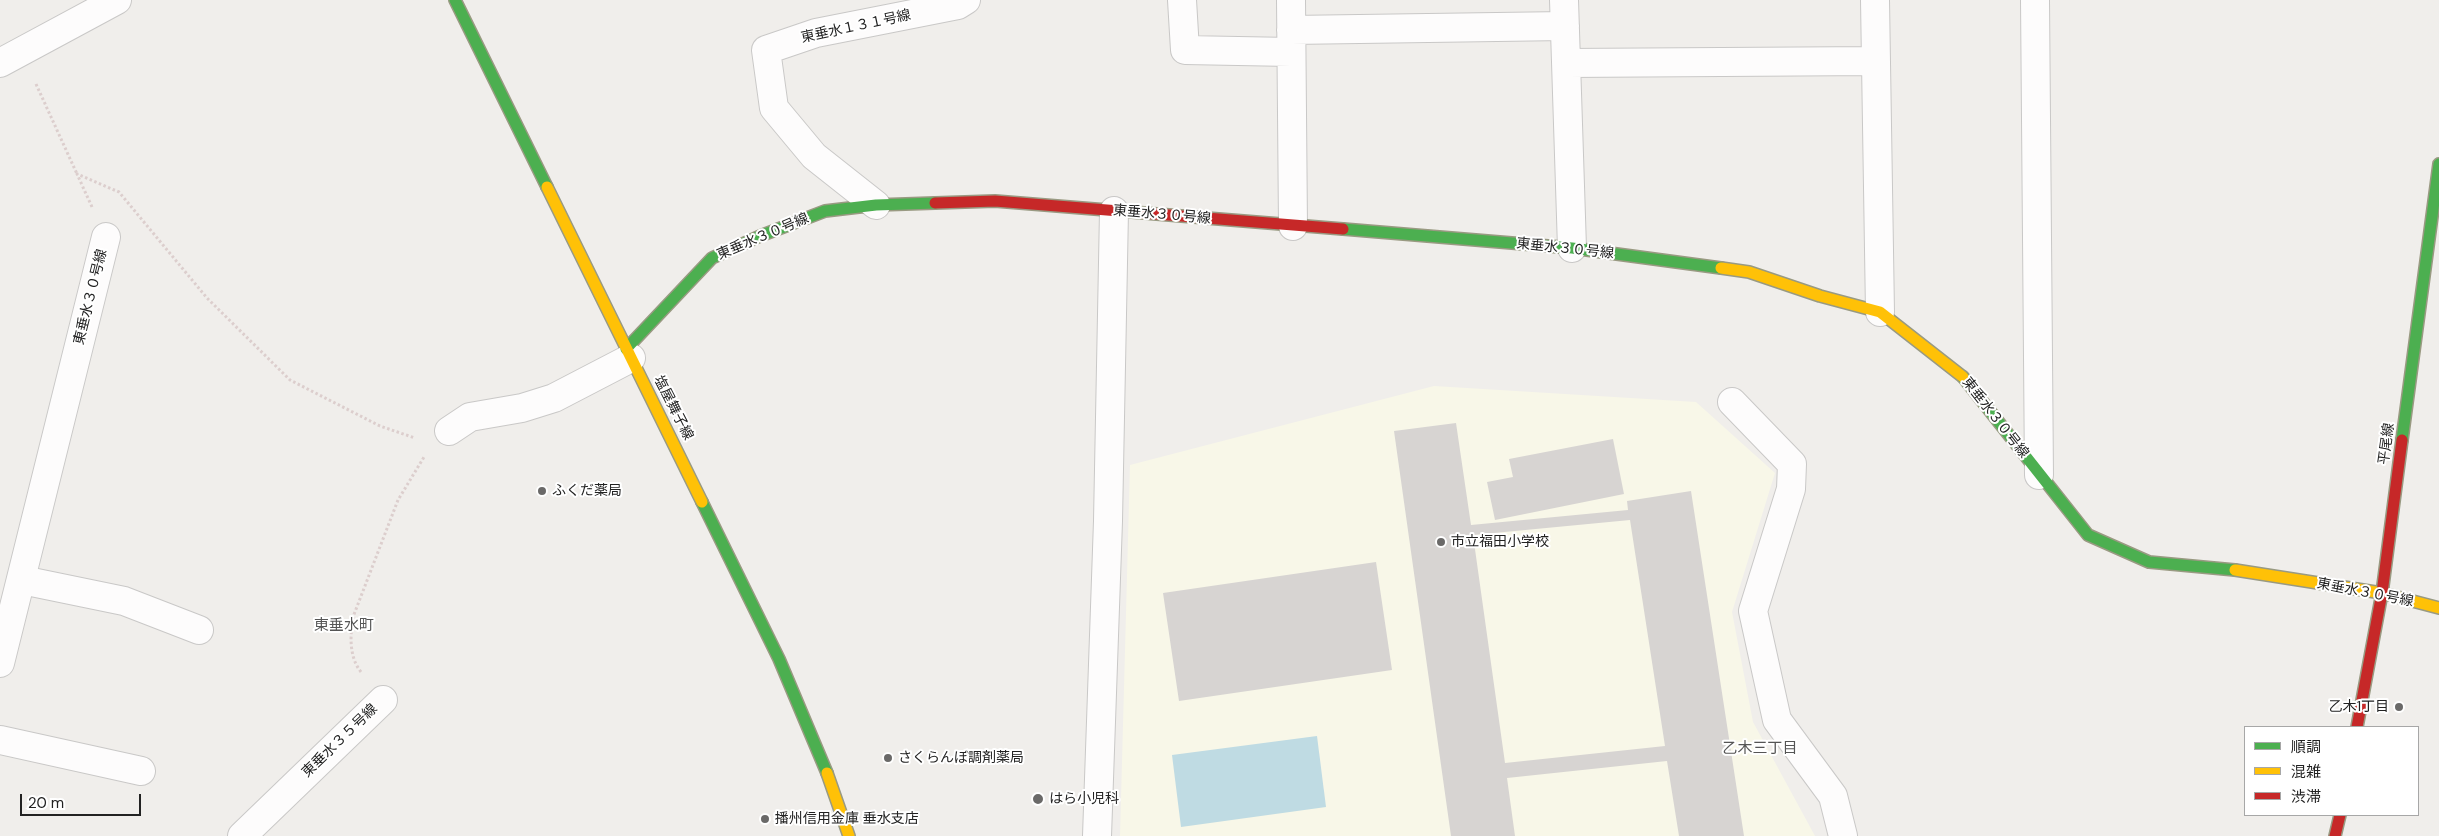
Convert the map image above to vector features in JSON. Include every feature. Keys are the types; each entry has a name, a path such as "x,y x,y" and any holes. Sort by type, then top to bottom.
{"street":[{"path":"11,57 117,0"},
{"name":"塩屋舞子線","path":"455,0 779,659 822,760 848,836"},
{"name":"東垂水１３１号線","path":"876,206 814,156 774,108 766,50 816,33 958,5 966,0"},
{"path":"1182,0 1186,50 1565,13 1572,248"},
{"path":"1291,0 1293,226"},
{"path":"1875,0 1880,312"},
{"path":"2035,0 2039,475"},
{"path":"1566,63 1876,61"},
{"name":"平尾線","path":"2357,726 2382,593 2439,164"},
{"name":"東垂水３０号線","path":"449,430 470,417 522,408 554,398 628,354 712,258 760,236 825,211 876,206 995,201 1572,248 1749,272 1820,296 1880,312 1967,380 2039,475 2088,535 2149,562 2233,570 2382,593 2439,608"},
{"path":"1097,836 1108,522 1114,211"},
{"name":"東垂水３０号線","path":"0,663 106,237"},
{"path":"1732,402 1792,464 1791,489 1753,611 1777,720 1833,796 1843,836"},
{"path":"22,580 124,601 199,630"},
{"name":"東垂水３５号線","path":"242,836 383,700"},
{"path":"0,740 141,771"},
{"path":"2335,836 2340,816"}],"path":[{"name":"東垂水３０号線","path":"11,57 77,174 106,237"},
{"path":"77,174 119,192 207,298 290,380 380,426 424,441"},
{"name":"東垂水３５号線","path":"383,700 357,667 350,634 353,617 398,500 418,466"}],"shaded area":[{"name":"市立福田小学校","path":"1434,386 1696,402 1775,473 1732,612 1753,722 1815,836 1120,836 1130,465"}],"water":[{"path":"1317,736 1326,807 1181,827 1172,755"}],"building":[{"path":"1456,423 1471,525 1628,510 1627,501 1691,491 1744,836 1679,836 1667,761 1507,778 1515,836 1451,836 1394,431","holes":["1630,520 1665,746 1505,763 1473,535"]},
{"path":"1613,439 1624,494 1495,520 1487,482 1513,477 1509,459"},
{"path":"1376,562 1392,670 1179,701 1163,593"}],"traffic: fast":[{"path":"455,0 547,187"},
{"path":"2402,440 2439,164"},
{"path":"626,349 712,258 760,236 825,211 876,205 935,203"},
{"path":"1343,229 1572,248 1721,268"},
{"path":"1963,377 2088,535 2149,562 2235,570"},
{"path":"702,502 779,659 827,773"}],"traffic: slow":[{"path":"547,187 702,502"},
{"path":"1721,268 1749,272 1820,296 1880,312 1963,377"},
{"path":"2235,570 2382,593 2439,608"},
{"path":"827,773 849,836"}],"traffic: jam":[{"path":"935,203 995,201 1343,229"},
{"path":"2357,726 2382,593 2402,440"},
{"path":"2335,836 2340,816"}],"place":[{"name":"ふくだ薬局","path":"542,491"},
{"name":"市立福田小学校","path":"1441,542"},
{"name":"乙木1丁目","path":"2399,707"},
{"name":"さくらんぼ調剤薬局","path":"888,758"},
{"name":"はら小児科","path":"1038,799"},
{"name":"播州信用金庫 垂水支店","path":"765,819"}],"district":[{"name":"東垂水町","path":"344,626"},
{"name":"乙木三丁目","path":"1760,749"}]}
